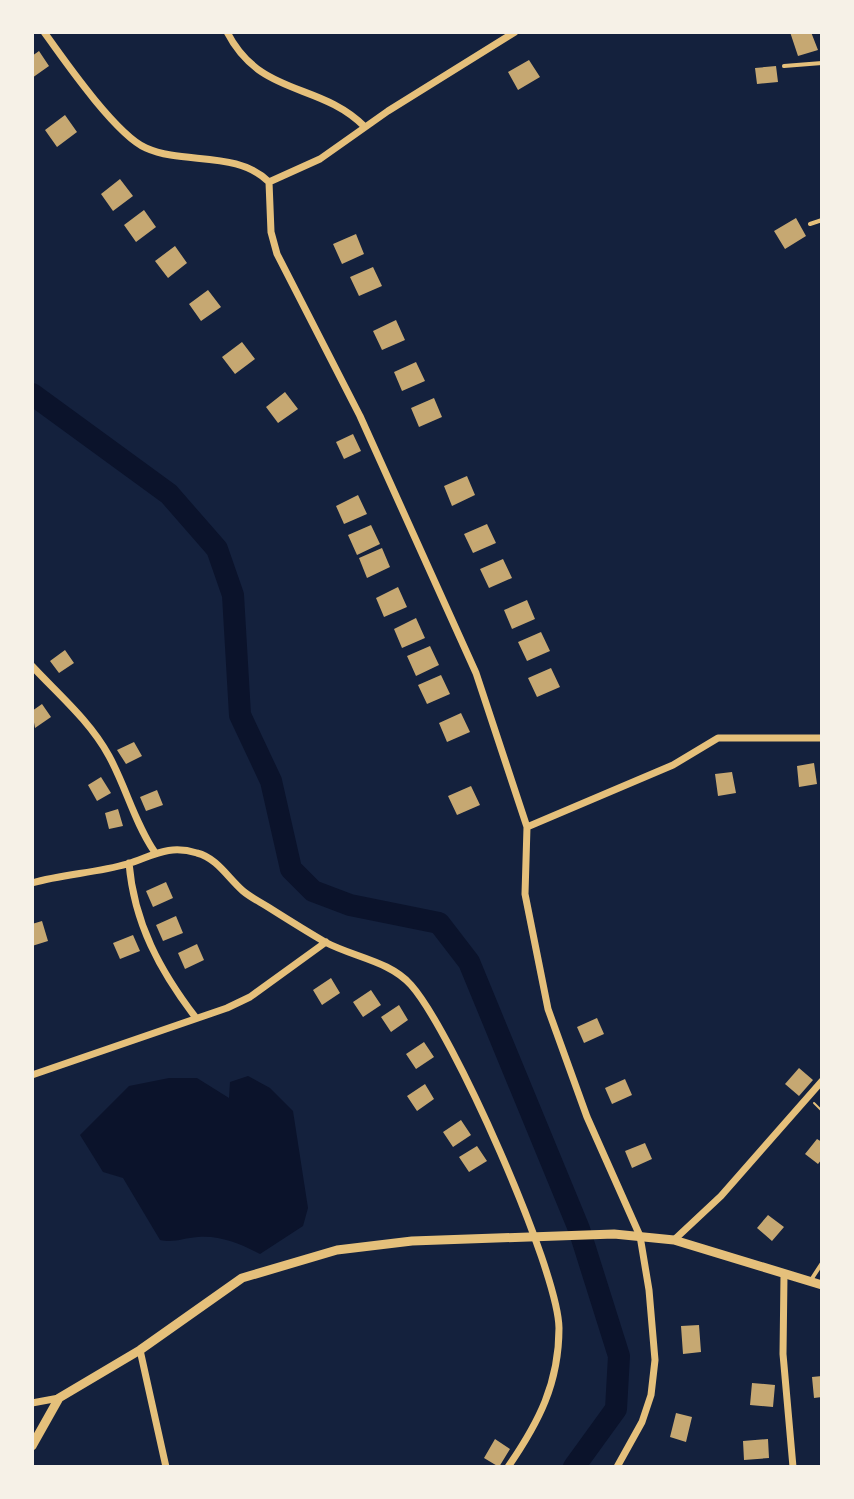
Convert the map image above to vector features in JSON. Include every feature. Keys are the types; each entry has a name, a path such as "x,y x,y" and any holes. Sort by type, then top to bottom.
{"street":[{"path":"44,32 132,140 161,153 251,169 269,182"},
{"path":"227,32 248,65 343,108 365,127"},
{"path":"269,182 301,170 512,33"},
{"path":"269,182 271,232 277,254 360,416 476,673 527,827 525,894 548,1009 587,1117 640,1236 655,1360 651,1395 642,1422 617,1467"},
{"path":"32,666 93,731 109,757 137,825 154,851"},
{"path":"527,827 673,765 718,738 822,738"},
{"path":"32,883 129,863 154,851 171,849 198,853 212,860 243,891 326,942 397,972 412,986 457,1059 556,1296 559,1328 551,1393 508,1467"},
{"path":"129,863 131,892 141,927 169,983 196,1018"},
{"path":"32,1075 250,997 326,942"},
{"path":"674,1240 721,1196 810,1100 822,1081"},
{"path":"32,1403 59,1398 140,1350 242,1278 284,1263 337,1250 412,1241 614,1234 674,1240 784,1276 822,1285"},
{"path":"784,1276 783,1354 793,1467"},
{"path":"140,1350 166,1467"},
{"path":"32,1446 59,1398"}],"lane":[{"path":"784,66 822,63"},
{"path":"810,224 822,220"},
{"path":"810,1282 822,1263"}],"path":[{"path":"810,1100 822,1111"}],"water":[{"path":"248,1076 270,1088 293,1111 308,1208 303,1226 260,1254 214,1237 160,1240 123,1178 103,1172 80,1135 129,1086 169,1078 197,1078 229,1098 230,1082"}],"building":[{"path":"790,32 811,32 818,50 798,56"},
{"path":"39,51 49,66 32,78 32,56"},
{"path":"529,60 540,77 518,90 508,72"},
{"path":"776,66 778,82 757,84 755,68"},
{"path":"65,115 77,132 57,147 45,130"},
{"path":"120,179 133,196 113,211 101,194"},
{"path":"144,210 156,227 136,242 124,225"},
{"path":"796,218 806,236 785,249 774,231"},
{"path":"356,234 364,254 342,264 333,244"},
{"path":"175,246 187,263 168,278 155,261"},
{"path":"373,267 382,286 359,296 350,277"},
{"path":"208,290 221,307 201,321 189,304"},
{"path":"396,320 405,340 382,350 373,331"},
{"path":"242,342 255,359 235,374 222,357"},
{"path":"416,362 425,381 402,391 394,372"},
{"path":"285,392 298,409 278,423 266,407"},
{"path":"434,398 442,417 419,427 411,408"},
{"path":"353,434 361,451 344,459 336,442"},
{"path":"467,476 475,495 452,506 444,486"},
{"path":"358,495 367,514 344,524 336,506"},
{"path":"487,524 496,543 473,553 464,534"},
{"path":"371,525 380,544 357,555 348,535"},
{"path":"382,548 390,567 367,578 359,558"},
{"path":"503,559 512,578 489,588 480,569"},
{"path":"398,587 407,607 384,617 376,598"},
{"path":"527,600 535,619 512,629 504,610"},
{"path":"416,618 425,638 402,648 394,629"},
{"path":"541,632 550,651 527,661 518,642"},
{"path":"430,646 439,665 416,676 407,656"},
{"path":"65,650 74,663 59,673 50,661"},
{"path":"551,668 560,687 537,697 528,678"},
{"path":"441,675 450,694 427,704 418,685"},
{"path":"42,704 51,717 35,728 32,711"},
{"path":"461,713 470,732 447,742 439,723"},
{"path":"134,742 142,756 126,764 117,750"},
{"path":"814,763 817,784 799,787 797,766"},
{"path":"732,772 736,793 718,796 715,774"},
{"path":"101,777 111,793 97,801 88,785"},
{"path":"471,786 480,805 457,815 448,796"},
{"path":"157,790 163,805 146,811 140,797"},
{"path":"118,809 123,826 109,829 105,813"},
{"path":"166,882 173,898 153,907 146,891"},
{"path":"176,916 183,933 163,941 156,925"},
{"path":"42,921 48,941 32,946 32,924"},
{"path":"133,935 140,951 120,959 113,943"},
{"path":"197,944 204,960 185,969 178,953"},
{"path":"331,978 340,993 322,1005 313,990"},
{"path":"371,990 381,1005 363,1017 353,1002"},
{"path":"399,1005 408,1020 391,1032 381,1017"},
{"path":"597,1018 604,1034 584,1043 577,1027"},
{"path":"424,1042 434,1057 416,1069 406,1054"},
{"path":"799,1068 813,1080 799,1096 785,1084"},
{"path":"625,1079 632,1095 612,1104 605,1088"},
{"path":"425,1084 434,1099 417,1111 407,1096"},
{"path":"461,1120 471,1135 453,1147 443,1132"},
{"path":"817,1139 822,1142 822,1159 818,1164 805,1154"},
{"path":"645,1143 652,1159 632,1168 625,1151"},
{"path":"477,1146 487,1161 469,1172 459,1157"},
{"path":"768,1215 784,1227 772,1241 757,1228"},
{"path":"699,1325 701,1352 683,1354 681,1326"},
{"path":"822,1376 822,1397 814,1398 812,1377"},
{"path":"752,1383 775,1385 773,1407 750,1405"},
{"path":"676,1413 692,1417 686,1442 670,1437"},
{"path":"495,1439 510,1449 499,1467 484,1458"},
{"path":"768,1439 769,1458 744,1460 743,1441"}],"waterway":[{"path":"32,394 169,494 217,549 233,595 240,715 271,781 291,869 313,891 350,905 439,923 469,962 579,1229 619,1356 616,1409 574,1467"}]}
